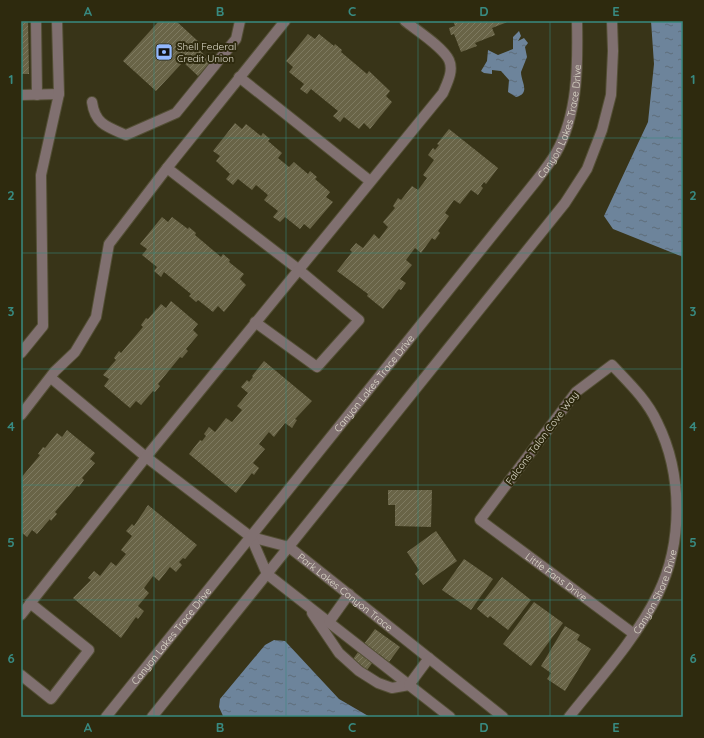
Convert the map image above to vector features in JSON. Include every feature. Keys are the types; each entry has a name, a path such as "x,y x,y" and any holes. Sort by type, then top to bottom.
{"street":[{"path":"36,21 38,95"},
{"path":"21,353 43,326 41,175 59,94 57,21"},
{"path":"92,102 93,114 107,127 126,135 176,113 236,39 240,21"},
{"path":"21,415 55,371 75,352 96,317 109,244 167,168 285,21"},
{"path":"21,615 255,322 443,93 450,75 449,60 440,50 405,21"},
{"name":"Canyon Lakes Trace Drive","path":"106,717 536,182 556,153 569,119 576,90 578,50 577,21"},
{"path":"152,717 560,209 587,169 602,130 611,95 613,51 612,21"},
{"path":"240,77 370,181"},
{"path":"21,95 59,94"},
{"path":"167,168 298,269 359,320 317,367 255,322"},
{"name":"Falcons Talon Cove Way","path":"480,520 576,392 612,365"},
{"name":"Canyon Shore Drive","path":"569,717 634,634 658,594 668,566 675,537 676,507 668,449 657,422 643,399 612,365"},
{"path":"51,378 146,457 251,537 267,574 450,717"},
{"name":"Little Fans Drive","path":"480,520 634,634"},
{"name":"Park Lakes Canyon Trace","path":"251,537 289,547 503,717"},
{"path":"329,622 348,594"},
{"path":"21,675 52,699 89,650 30,603"},
{"path":"306,604 339,654 359,671 378,683 392,688 409,685 429,658"}],"water":[{"path":"651,21 683,21 683,257 613,229 604,216 648,122 654,64"},
{"path":"519,31 521,36 518,41 524,38 528,43 525,47 527,57 521,72 524,90 521,95 516,97 508,92 509,80 501,71 492,70 492,74 481,71 487,61 488,50 498,55 513,49 513,37"},
{"path":"274,640 285,641 339,699 370,717 223,716 219,707 220,699 265,645"}],"building":[{"path":"21,21 28,21 29,74 21,74"},
{"path":"159,21 176,21 200,43 196,47 211,61 198,76 183,62 156,91 123,61"},
{"path":"453,21 510,21 492,28 495,35 475,43 477,46 461,52 454,34 451,35 449,28 455,26"},
{"path":"308,34 315,39 319,34 334,46 335,44 342,50 341,52 367,74 369,71 390,91 386,96 392,102 370,129 364,123 359,129 344,117 340,122 333,116 338,111 311,89 307,94 300,89 304,84 289,72 293,67 286,61"},
{"path":"235,123 242,129 246,124 261,136 263,133 270,139 268,141 282,153 278,158 289,167 294,162 308,174 310,171 317,177 315,179 330,192 326,197 333,202 310,229 304,224 300,229 285,217 280,222 273,217 278,211 264,200 268,195 256,185 252,190 238,179 233,185 226,179 230,174 216,161 220,156 213,151"},
{"path":"449,129 498,168 486,184 484,182 481,186 483,188 478,195 471,190 460,204 454,200 445,213 449,216 438,231 440,233 435,240 432,238 421,253 415,248 406,260 412,265 400,279 406,283 401,290 399,289 383,309 367,296 368,294 337,271 352,252 350,250 356,243 363,248 374,234 379,239 388,227 383,222 395,208 393,206 398,198 401,200 412,186 418,190 427,178 423,175 434,160 428,155 433,148 435,150 439,145 437,144"},
{"path":"162,217 168,222 172,217 188,229 189,227 196,233 195,235 221,257 223,254 230,260 229,262 244,274 240,279 246,285 224,312 218,306 213,312 198,300 196,302 189,296 191,294 164,272 161,277 154,271 157,267 142,255 147,249 140,244"},
{"path":"171,301 198,324 193,330 198,335 186,349 188,351 182,358 180,357 158,384 160,386 155,392 153,391 141,405 136,401 130,408 104,386 109,379 103,375 116,360 114,358 119,351 121,353 143,327 141,325 146,318 148,319 161,304 166,308"},
{"path":"264,361 312,401 295,419 297,420 292,428 285,423 274,437 269,432 259,444 265,449 253,463 259,468 254,475 252,473 236,493 189,454 200,440 202,441 206,436 204,434 209,427 215,432 226,418 232,422 242,410 237,406 248,393 241,387 247,380 249,382"},
{"path":"67,430 95,453 90,459 95,463 82,478 84,480 79,487 77,486 55,512 57,514 51,521 50,519 37,534 32,530 27,537 21,532 21,478 40,455 38,454 43,447 45,448 57,433 62,437"},
{"path":"388,490 432,490 431,527 395,526 395,505 388,505"},
{"path":"148,505 197,545 185,559 183,558 179,562 182,565 176,572 170,567 159,581 153,576 144,588 149,593 138,606 144,611 138,619 136,617 121,638 73,598 91,580 88,578 94,571 100,576 111,562 116,566 126,554 121,550 132,536 126,531 132,524 134,526"},
{"path":"436,531 457,561 423,585 415,574 419,570 407,552"},
{"path":"464,559 493,579 471,610 442,590"},
{"path":"502,577 531,600 508,630 490,616 488,618 477,609"},
{"path":"534,602 563,623 531,666 503,644"},
{"path":"565,626 580,635 577,640 591,649 565,691 547,679 551,673 541,666"},
{"path":"375,629 400,647 389,662 379,654 367,670 353,659"}],"place":[{"name":"Shell Federal Credit Union","path":"164,52"}]}
